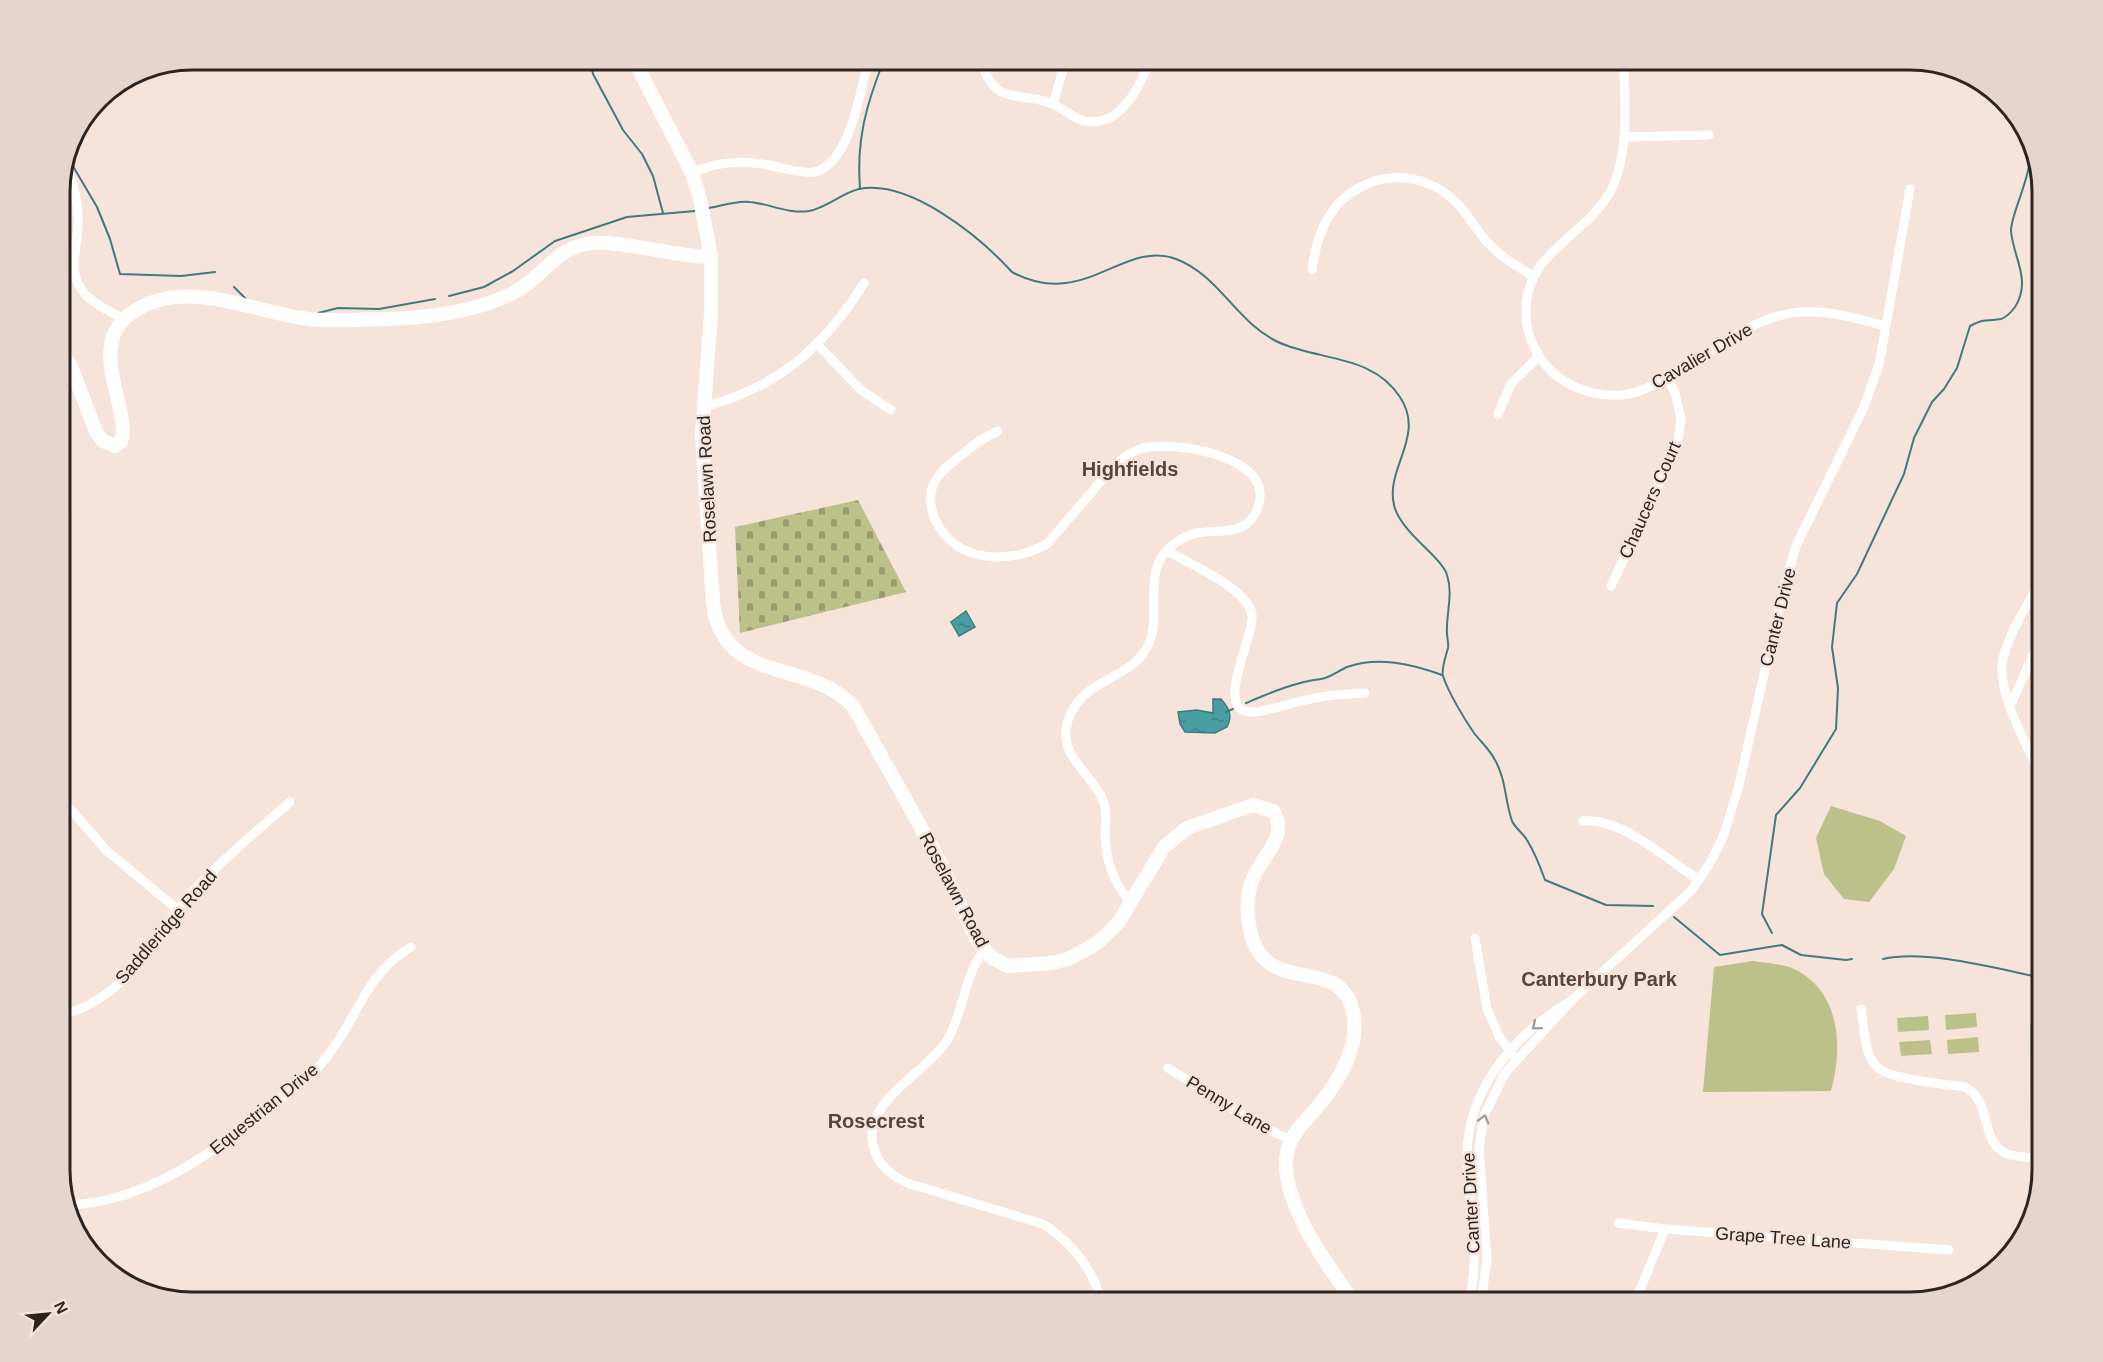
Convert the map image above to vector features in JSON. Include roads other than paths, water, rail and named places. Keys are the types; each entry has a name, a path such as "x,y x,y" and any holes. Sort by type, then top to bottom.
{"street":[{"name":"Roselawn Road","path":"639,70 692,174 700,199 711,257 711,313 702,435 713,603 718,629 728,644 752,661 819,681 832,687 853,706 930,844 984,950 999,962 1017,967 1068,958 1108,934 1131,904 1164,847 1188,828 1253,805 1266,807 1277,817 1277,836 1254,875 1248,897 1248,922 1253,945 1263,960 1270,965 1336,986 1348,999 1354,1014 1353,1041 1341,1073 1290,1140 1286,1170 1294,1199 1329,1268 1347,1292"},
{"path":"692,174 728,162 760,163 807,172 822,169 838,153 849,130 865,70"},
{"path":"984,70 998,90 1017,98 1053,104 1073,119 1090,122 1104,120 1119,112 1145,70"},
{"path":"1053,104 1063,70"},
{"name":"Cavalier Drive","path":"1624,70 1624,137 1618,171 1606,198 1588,220 1551,251 1533,276 1526,300 1528,331 1539,356 1562,380 1596,394 1628,394 1667,377 1750,327 1801,311 1826,313 1886,326"},
{"path":"1624,137 1709,135"},
{"path":"1312,270 1323,225 1343,198 1378,180 1406,177 1427,182 1442,191 1463,210 1492,248 1533,276"},
{"path":"72,181 78,211 78,229 73,258 75,277 91,300 124,319"},
{"name":"Canter Drive","path":"1482,1292 1487,1259 1480,1134 1491,1098 1516,1060 1548,1029 1572,1000 1668,913 1699,880 1715,855 1731,813 1784,586 1796,546 1863,409 1879,365 1910,189"},
{"path":"71,367 96,432 110,446 118,444 122,439 123,425 109,365 115,334 124,319 158,301 189,297 306,319 406,317 472,308 510,295 532,281 564,252 584,244 602,243 711,257"},
{"path":"703,407 725,401 766,382 792,366 818,345 843,317 864,283"},
{"path":"818,345 861,390 891,410"},
{"path":"1497,414 1511,384 1539,356"},
{"name":"Chaucers Court","path":"1611,586 1677,446 1681,419 1675,393 1667,377"},
{"path":"998,431 978,441 948,466 936,480 931,491 931,507 943,533 957,547 976,555 997,556 1027,553 1041,547 1055,537 1113,467 1124,457 1144,448 1206,452 1229,458 1245,468 1258,485 1260,493 1258,508 1249,522 1232,531 1186,536 1167,551 1156,567 1153,630 1144,653 1127,669 1100,683 1079,700 1069,719 1067,731 1074,760 1101,794 1105,809 1106,845 1112,875 1131,904"},
{"path":"1167,551 1223,583 1241,596 1250,607 1252,625 1234,682 1235,700 1240,707 1253,712 1327,696 1365,693"},
{"path":"2032,599 2002,660 2002,682 2032,755"},
{"path":"2010,704 2032,657"},
{"name":"Saddleridge Road","path":"71,1011 84,1007 116,986 207,876 290,802"},
{"path":"71,810 106,850 177,910"},
{"path":"1583,821 1598,821 1620,828 1699,880"},
{"path":"1475,938 1486,1009 1516,1060"},
{"name":"Equestrian Drive","path":"76,1204 119,1197 191,1164 227,1141 315,1070 335,1046 379,972 411,947"},
{"path":"984,950 973,967 959,1015 945,1044 879,1111 873,1131 874,1148 882,1164 896,1178 1043,1224 1058,1233 1079,1254 1097,1292"},
{"name":"Canter Drive","path":"1470,1292 1475,1249 1467,1160 1470,1127 1486,1083 1509,1051 1549,1015 1572,1000"},
{"path":"1861,1009 1868,1048 1875,1065 1881,1071 1893,1076 1965,1088 1975,1093 1997,1148 2007,1154 2032,1157"},
{"name":"Penny Lane","path":"1168,1068 1252,1121 1290,1140"},
{"name":"Grape Tree Lane","path":"1618,1223 1665,1229 1949,1250"},
{"path":"1639,1292 1665,1229"}],"water":[{"path":"966,611 975,627 959,636 951,622"},
{"path":"1213,699 1221,699 1228,709 1230,719 1227,727 1215,733 1185,732 1180,724 1178,712 1197,710 1213,713"}],"waterway":[{"path":"592,70 623,130 642,154 653,176 663,213"},
{"path":"860,189 861,139 867,108 880,70"},
{"path":"73,167 97,207 110,239 120,274 181,276 215,272"},
{"path":"1772,933 1762,914 1776,815 1800,788 1836,729 1838,688 1832,647 1837,603 1857,574 1904,474 1914,438 1932,402 1944,389 1957,368 1970,326 2003,318 2014,309 2020,297 2022,278 2012,241 2011,225 2029,167"},
{"path":"709,208 745,202 801,212 822,207 859,189 879,188 900,193 943,214 982,243 1012,272 1038,282 1061,284 1082,280 1138,258 1157,255 1176,259 1191,266 1204,276 1264,334 1294,348 1344,360 1375,373 1400,397 1407,411 1409,425 1395,478 1394,505 1404,525 1444,568 1449,582 1448,645 1443,676 1474,733 1491,753 1499,767 1512,821 1530,845 1545,880 1606,905 1653,906"},
{"path":"449,296 484,287 513,271 555,241 627,217 695,211"},
{"path":"234,287 247,300"},
{"path":"318,313 338,308 379,309 435,299"},
{"path":"1246,703 1292,685 1328,677 1347,667 1371,662 1395,663 1442,675"},
{"path":"1226,712 1233,709"},
{"path":"1674,917 1720,955 1782,945 1801,955 1852,959"},
{"path":"1883,959 1920,956 1941,958 2032,976"}],"district":[{"name":"Highfields","path":"1130,469"},
{"name":"Canterbury Park","path":"1599,979"},
{"name":"Rosecrest","path":"876,1121"}]}
